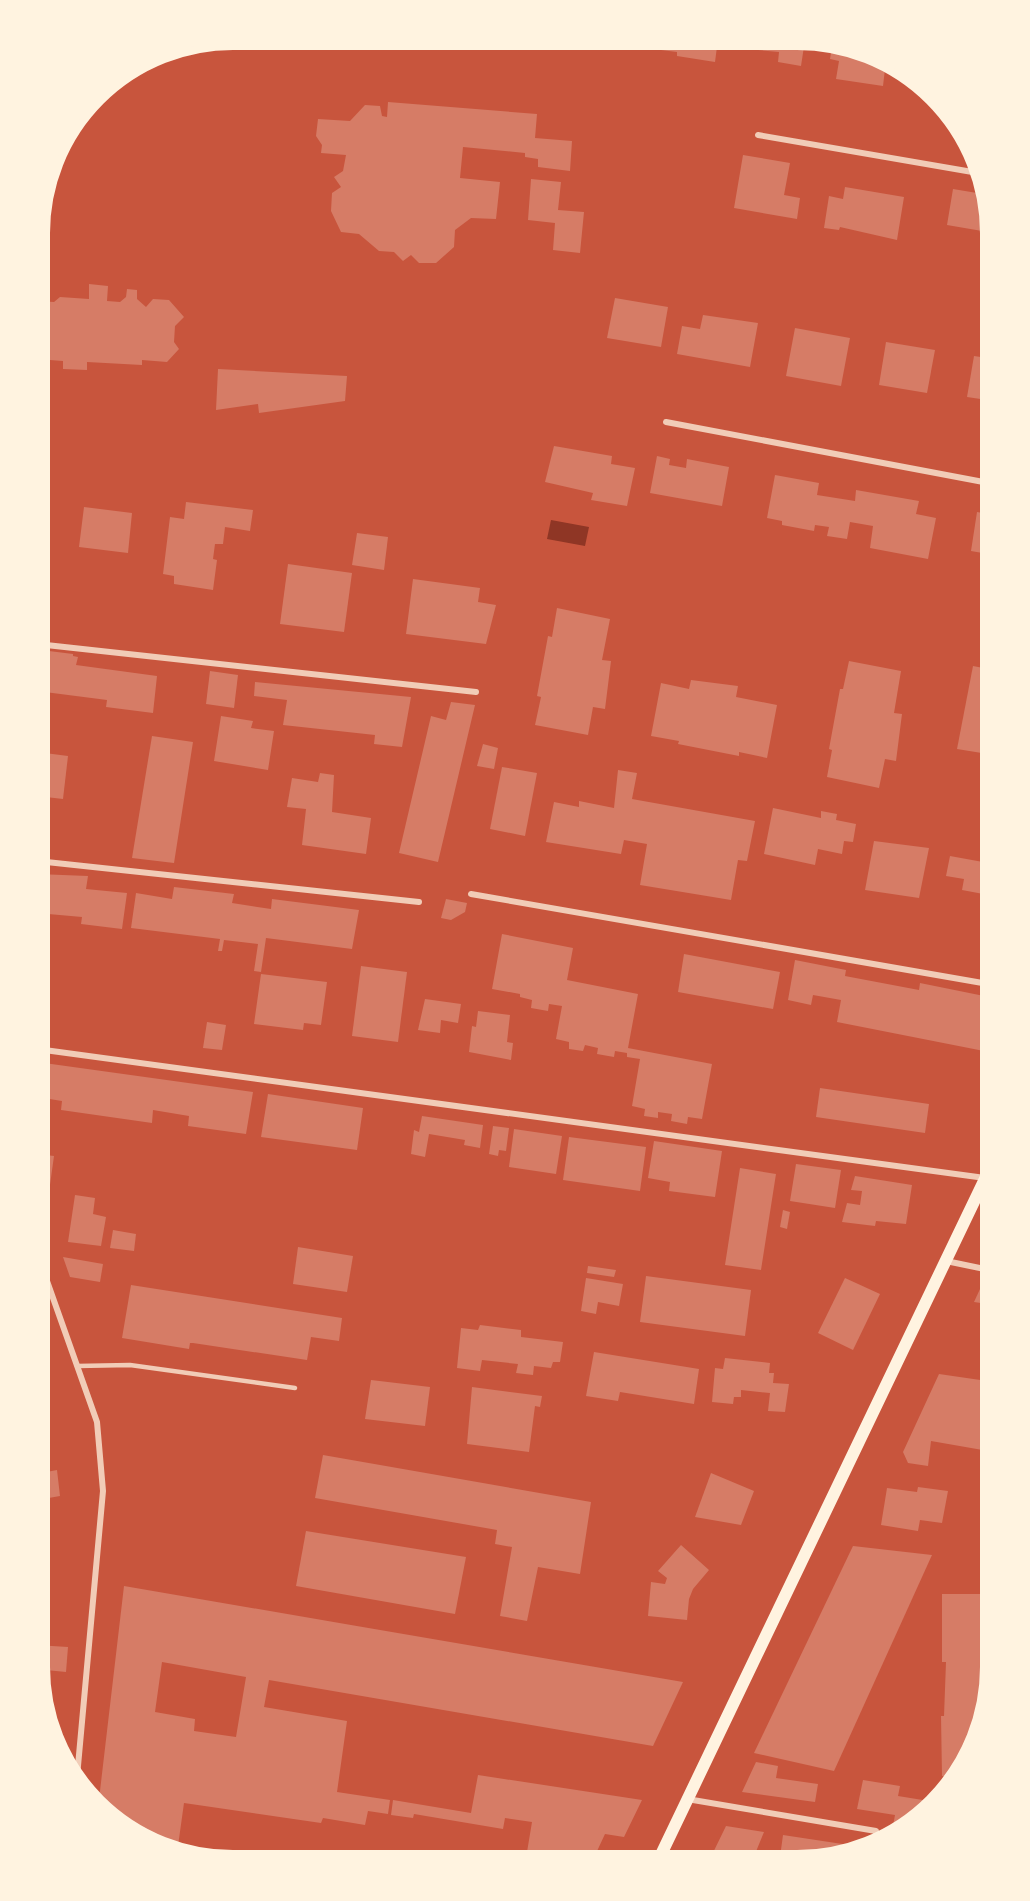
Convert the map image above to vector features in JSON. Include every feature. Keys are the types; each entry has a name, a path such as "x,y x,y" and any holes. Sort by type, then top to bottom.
{"main road":[{"path":"661,1854 983,1182"}],"street":[{"path":"758,135 973,172"},
{"path":"666,422 984,481"},
{"path":"46,645 476,692"},
{"path":"46,862 419,902"},
{"path":"471,894 983,983"},
{"path":"46,1049 983,1179"},
{"path":"946,1261 983,1268"},
{"path":"46,1278 97,1422 103,1491 78,1770"},
{"path":"687,1799 876,1831 876,1836"}],"lane":[{"path":"77,1366 130,1365 295,1388"}],"shaded area":[{"path":"551,520 589,527 585,546 547,539"}],"building":[{"path":"662,46 717,46 715,62 677,56 677,52 661,50"},
{"path":"758,46 804,47 801,66 778,62 779,52 758,50"},
{"path":"831,50 856,56 879,66 885,69 883,86 836,79 839,61 830,59"},
{"path":"388,102 537,114 535,138 572,141 570,171 538,167 538,159 525,157 525,153 463,147 460,178 500,182 496,219 471,218 455,230 454,247 436,263 419,263 411,255 403,261 394,252 379,251 359,234 341,232 331,211 332,193 341,187 334,177 343,171 346,155 321,153 322,145 316,136 318,119 350,121 365,105 380,106 382,116 387,117"},
{"path":"743,155 790,163 784,195 800,198 797,219 734,208"},
{"path":"531,179 561,182 558,210 584,212 580,253 553,250 555,223 528,220"},
{"path":"845,187 904,197 897,240 840,227 839,230 824,228 829,196 843,199"},
{"path":"978,188 984,239 981,239 982,231 947,225 953,189 977,193"},
{"path":"89,284 108,286 107,301 120,302 126,297 127,289 137,290 137,299 146,307 153,299 169,300 184,317 175,326 174,342 179,349 167,362 142,360 142,365 87,362 87,370 63,369 63,361 46,360 46,302 54,302 60,297 89,299"},
{"path":"615,298 668,307 661,347 607,338"},
{"path":"703,315 758,323 750,367 677,354 682,326 700,329"},
{"path":"795,328 850,338 841,386 786,376"},
{"path":"886,342 935,350 927,393 879,385"},
{"path":"974,356 984,357 984,400 967,397"},
{"path":"218,369 347,376 345,401 259,413 258,404 216,410"},
{"path":"554,446 612,456 611,464 635,468 627,506 591,500 593,493 545,482"},
{"path":"657,456 670,459 669,465 686,468 687,459 729,467 722,506 650,493"},
{"path":"775,475 819,483 817,495 855,501 856,490 919,501 916,514 936,518 928,559 870,548 873,526 850,522 847,539 827,536 829,527 815,525 814,531 782,525 782,521 767,518"},
{"path":"186,502 253,510 250,531 225,527 223,544 215,544 213,559 217,560 213,590 174,584 174,576 163,574 170,517 184,519"},
{"path":"84,507 132,513 128,553 79,547"},
{"path":"977,512 984,513 984,553 971,551"},
{"path":"357,533 388,537 384,570 352,565"},
{"path":"288,564 352,573 344,632 280,624"},
{"path":"413,579 480,588 478,602 496,605 486,644 406,634"},
{"path":"557,608 610,619 602,660 611,661 605,709 593,707 588,735 535,725 541,697 537,696 548,636 552,637"},
{"path":"49,651 73,654 78,657 76,665 157,676 153,713 106,707 107,700 46,692 46,661 48,661"},
{"path":"849,661 901,671 894,713 902,714 896,761 885,759 879,788 827,777 832,750 829,749 840,689 843,689"},
{"path":"973,666 984,668 984,753 957,749"},
{"path":"210,671 238,675 234,708 206,704"},
{"path":"691,680 738,686 736,697 777,705 767,758 739,752 739,756 678,744 679,741 651,736 661,683 689,689"},
{"path":"255,682 411,697 402,747 374,744 375,735 283,725 287,700 254,696"},
{"path":"451,702 475,705 438,862 399,853 431,716 446,720"},
{"path":"221,716 253,721 251,728 274,731 268,770 214,761"},
{"path":"152,736 193,742 174,863 132,858"},
{"path":"483,744 498,748 494,769 477,766"},
{"path":"46,753 68,756 63,799 46,797"},
{"path":"502,767 537,773 525,836 490,829"},
{"path":"618,770 637,773 632,799 755,821 747,861 738,860 731,900 640,885 647,844 624,840 621,854 546,842 554,802 579,807 579,801 614,808"},
{"path":"320,773 334,775 332,812 371,818 366,854 302,845 306,809 287,807 292,778 318,782"},
{"path":"773,808 821,818 821,811 837,814 836,820 856,824 853,842 844,841 842,854 818,849 815,865 764,854"},
{"path":"874,841 929,848 919,898 865,890"},
{"path":"950,856 984,862 984,894 962,890 964,879 946,876"},
{"path":"46,874 88,876 86,889 127,893 122,929 81,924 82,917 46,914"},
{"path":"174,887 234,894 232,903 271,909 272,899 359,910 352,949 266,938 261,972 254,971 258,944 224,940 222,951 218,951 220,939 131,928 136,893 172,899"},
{"path":"446,899 467,903 465,912 451,920 441,918"},
{"path":"502,934 573,948 567,980 638,994 628,1048 712,1064 702,1119 688,1117 687,1124 671,1121 672,1114 658,1112 658,1118 644,1116 645,1109 632,1106 640,1059 627,1057 627,1053 615,1051 614,1057 597,1054 598,1048 585,1045 583,1051 569,1049 569,1042 556,1039 562,1006 549,1004 548,1011 531,1008 532,1000 520,997 520,994 492,989"},
{"path":"684,954 780,972 773,1009 678,992"},
{"path":"795,960 846,970 845,976 919,990 920,983 983,996 983,1051 837,1022 841,1000 813,995 811,1005 788,1000"},
{"path":"361,966 407,972 398,1042 352,1036"},
{"path":"261,974 327,982 321,1025 304,1023 303,1030 254,1024"},
{"path":"425,999 461,1004 458,1023 441,1020 440,1033 418,1030"},
{"path":"478,1011 510,1015 507,1042 513,1043 511,1060 469,1052 472,1026 476,1027"},
{"path":"207,1022 226,1025 222,1050 203,1048"},
{"path":"46,1063 253,1092 246,1134 188,1126 189,1116 153,1110 152,1123 61,1110 62,1101 46,1098"},
{"path":"820,1088 929,1104 925,1133 816,1117"},
{"path":"268,1094 363,1108 357,1150 261,1137"},
{"path":"422,1116 483,1125 480,1148 464,1145 465,1140 429,1134 425,1157 411,1154 414,1130 419,1132"},
{"path":"493,1126 509,1128 506,1151 499,1150 498,1156 489,1154"},
{"path":"514,1129 562,1136 556,1174 509,1167"},
{"path":"569,1137 646,1147 640,1191 563,1180"},
{"path":"654,1141 722,1151 715,1197 669,1191 670,1182 648,1178"},
{"path":"46,1155 54,1156 49,1192 46,1193"},
{"path":"796,1164 841,1170 835,1208 790,1201"},
{"path":"740,1168 776,1174 761,1270 725,1265"},
{"path":"855,1176 912,1185 906,1224 876,1221 875,1226 842,1222 847,1203 860,1205 862,1191 851,1190"},
{"path":"75,1195 95,1198 93,1214 106,1217 101,1246 68,1242"},
{"path":"783,1210 790,1212 787,1229 780,1227"},
{"path":"113,1230 136,1234 134,1251 110,1248"},
{"path":"298,1247 353,1256 347,1292 293,1284"},
{"path":"63,1257 103,1264 100,1282 70,1277"},
{"path":"588,1266 616,1270 614,1277 587,1273"},
{"path":"646,1276 751,1290 745,1336 640,1322"},
{"path":"586,1278 623,1284 619,1306 598,1302 596,1314 581,1311"},
{"path":"845,1278 880,1294 853,1350 818,1333"},
{"path":"131,1285 342,1318 339,1341 311,1337 307,1360 193,1343 190,1343 189,1349 122,1338"},
{"path":"980,1289 983,1289 983,1303 974,1302"},
{"path":"480,1325 521,1330 521,1337 563,1342 560,1362 553,1362 551,1368 534,1366 533,1375 516,1373 518,1364 482,1360 480,1371 457,1368 461,1328 478,1330"},
{"path":"594,1352 699,1369 694,1404 620,1392 618,1401 586,1396"},
{"path":"725,1358 770,1363 769,1373 774,1373 773,1383 789,1384 785,1412 768,1411 770,1393 741,1390 741,1397 734,1397 733,1404 712,1402 715,1368 723,1369"},
{"path":"939,1374 983,1380 983,1450 931,1441 928,1466 908,1463 903,1452"},
{"path":"371,1380 430,1387 425,1426 365,1419"},
{"path":"472,1387 542,1396 540,1407 535,1406 529,1452 467,1444"},
{"path":"323,1455 591,1502 580,1574 538,1567 527,1621 500,1616 512,1547 495,1544 497,1530 315,1498"},
{"path":"57,1470 60,1496 46,1498 46,1472"},
{"path":"711,1473 754,1491 741,1525 695,1517"},
{"path":"918,1487 948,1491 942,1523 920,1520 918,1531 881,1525 887,1488 917,1492"},
{"path":"306,1531 466,1557 455,1614 296,1586"},
{"path":"681,1545 709,1570 693,1589 689,1599 687,1620 648,1616 651,1582 665,1584 667,1578 658,1571"},
{"path":"853,1546 932,1555 834,1771 754,1753"},
{"path":"124,1586 683,1682 653,1746 269,1680 264,1707 347,1721 337,1792 390,1800 388,1814 368,1811 365,1825 323,1818 321,1823 184,1803 178,1846 151,1835 130,1823 99,1797","holes":["162,1662 246,1677 236,1737 194,1731 195,1719 155,1712"]},
{"path":"942,1594 983,1594 983,1679 980,1704 974,1727 964,1750 948,1777 942,1776 941,1716 944,1716 946,1662 942,1662"},
{"path":"46,1646 68,1647 66,1672 46,1670"},
{"path":"756,1762 778,1766 776,1778 818,1784 815,1802 742,1792"},
{"path":"478,1775 642,1800 624,1837 605,1834 596,1854 527,1854 532,1822 505,1818 503,1829 414,1814 413,1818 391,1815 393,1800 471,1813"},
{"path":"863,1780 900,1786 898,1796 927,1801 893,1827 895,1815 857,1809"},
{"path":"726,1826 764,1832 755,1854 712,1854"},
{"path":"783,1835 853,1846 821,1853 780,1854"},
{"path":"180,1846 231,1854 209,1853"}]}
